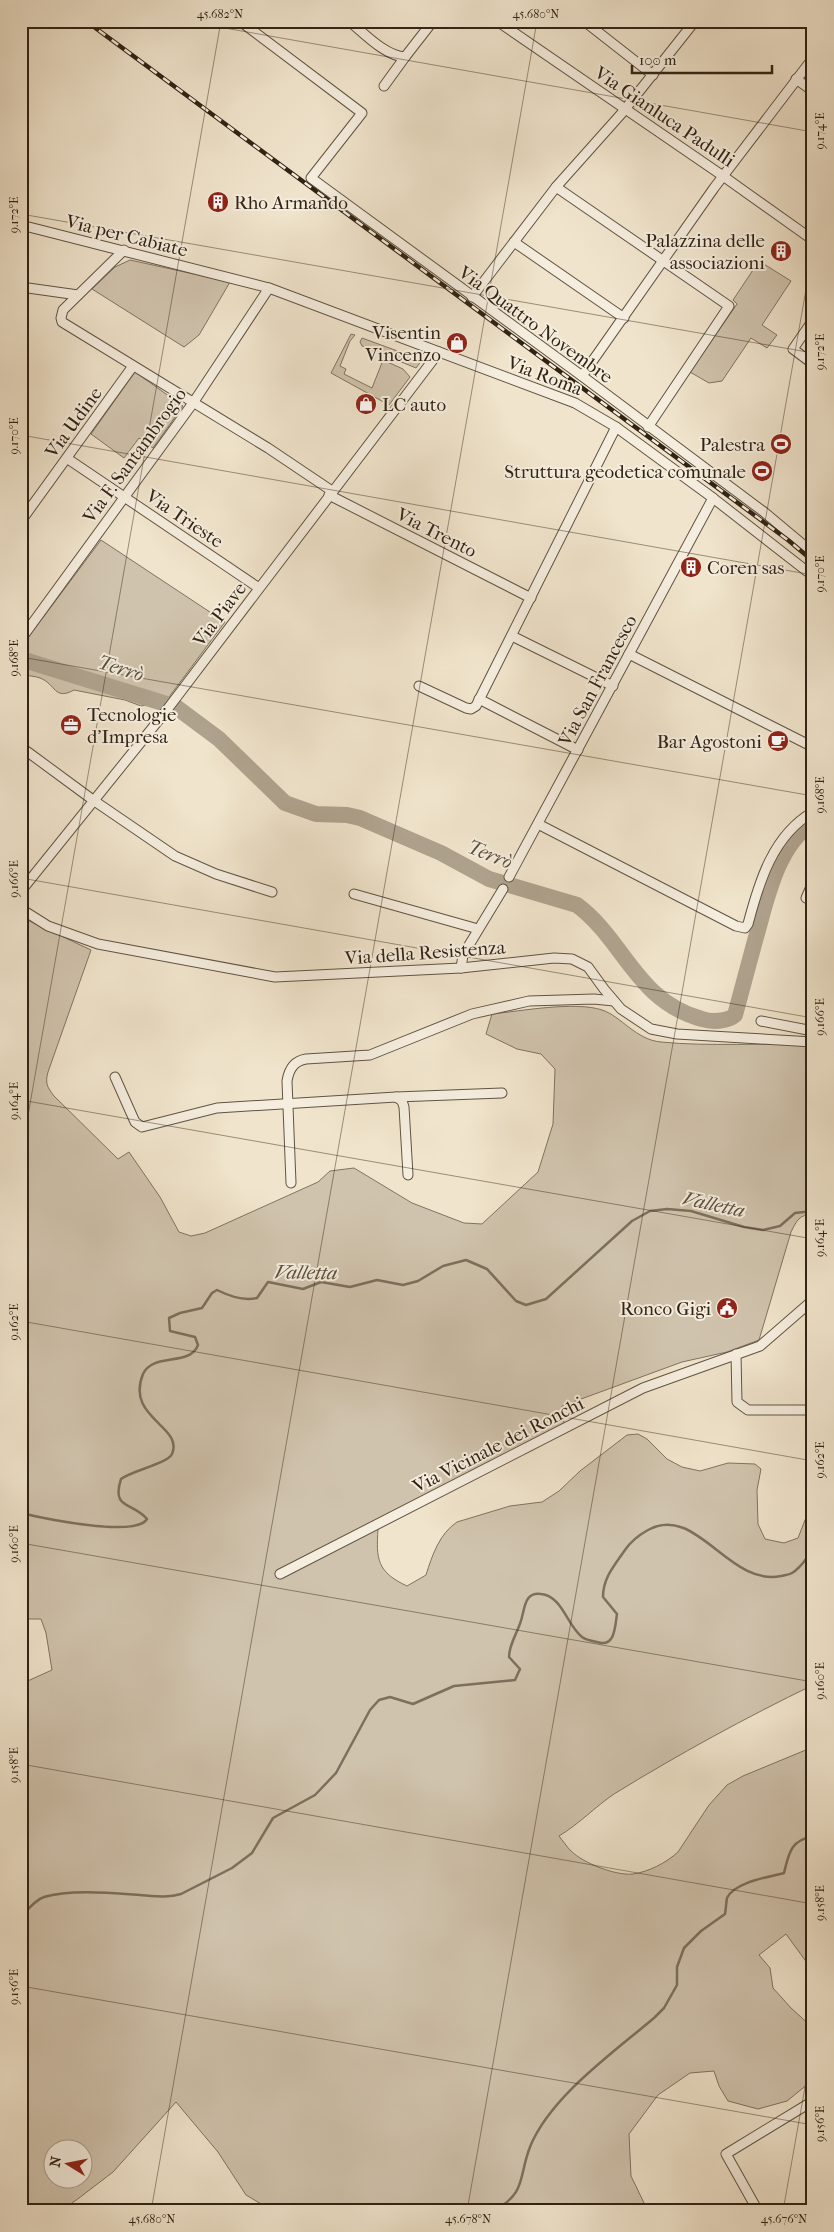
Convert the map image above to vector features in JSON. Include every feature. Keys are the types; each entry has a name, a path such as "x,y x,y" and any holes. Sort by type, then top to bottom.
{"street":[{"name":"Via Quattro Novembre","path":"240,21 362,113 311,178 582,376 764,512 813,553"},
{"path":"348,21 389,52 398,57 405,57"},
{"path":"384,86 433,21"},
{"name":"Via Gianluca Padulli","path":"497,21 813,240"},
{"path":"584,21 653,75"},
{"path":"472,297 556,187 625,109 695,21"},
{"path":"582,376 723,176 813,58"},
{"path":"796,79 813,91"},
{"path":"556,187 729,306 648,427"},
{"name":"Via per Cabiate","path":"21,225 226,276"},
{"path":"514,242 624,318"},
{"path":"21,287 78,295 124,250"},
{"name":"Via Roma","path":"226,276 269,288 569,400 616,427 713,498 813,576"},
{"name":"Via F. Santambrogio","path":"21,639 193,403 269,288"},
{"name":"Via Trento","path":"78,295 62,313 62,322 268,448 330,493 531,598"},
{"path":"813,320 793,349 813,364"},
{"name":"Via Piave","path":"21,891 178,696 438,352"},
{"name":"Via Udine","path":"21,521 133,366"},
{"path":"420,686 466,708 474,708 616,427"},
{"name":"Via Trieste","path":"68,458 259,588"},
{"name":"Via San Francesco","path":"509,877 713,498"},
{"path":"512,636 612,686"},
{"path":"629,654 813,747"},
{"path":"479,699 578,750"},
{"path":"21,747 150,840 189,863 272,892"},
{"path":"538,824 736,926 745,928 748,924 761,879 788,830 813,812"},
{"path":"813,882 806,898 813,901"},
{"path":"461,968 462,957 503,889"},
{"path":"354,894 478,929"},
{"name":"Via della Resistenza","path":"21,909 44,924 91,942 262,976 299,977 461,968 554,958 572,959 588,967 614,1001 640,1023 666,1033 813,1042"},
{"path":"292,1183 288,1105 290,1072 296,1062 302,1059 370,1055 472,1014 529,1001 594,999 614,1001"},
{"path":"760,1021 813,1030"},
{"path":"115,1077 136,1122 142,1127 217,1108 502,1093"},
{"path":"396,1098 402,1101 404,1107 408,1175"},
{"name":"Via Vicinale dei Ronchi","path":"280,1574 643,1388 760,1346 813,1300"},
{"path":"736,1354 737,1402 748,1410 813,1410"},
{"path":"758,2211 726,2154 813,2101"}],"shaded area":[{"path":"130,260 230,282 199,335 184,347 92,289 115,267"},
{"path":"759,261 791,281 762,325 777,335 767,348 751,338 722,381 709,383 690,372 737,304 733,300"},
{"path":"351,334 355,335 350,341 340,366 346,369 344,374 372,388 383,360 403,369 410,377 389,405 331,373"},
{"path":"362,338 422,360 416,368 362,346 360,342"},
{"path":"135,372 183,406 153,448 139,438 124,458 91,434"},
{"path":"101,540 225,622 166,701 72,668 46,667 21,651 21,647"},
{"path":"29,666 97,684 156,703 141,706 125,700 74,690 62,694 40,678 24,675"},
{"path":"21,917 91,950 48,1072 48,1087 54,1096 118,1159 129,1152 160,1197 179,1232 191,1236 205,1233 318,1182 330,1171 354,1168 412,1203 464,1223 482,1224 538,1172 553,1124 555,1069 541,1054 517,1049 486,1034 492,1014 548,1007 591,1007 609,1013 644,1037 661,1042 813,1046 813,1214 799,1219 791,1232 759,1340 727,1352 682,1362 562,1406 564,1422 552,1436 526,1453 510,1459 378,1529 377,1549 378,1557 384,1570 397,1581 407,1586 426,1575 441,1539 457,1522 510,1506 542,1502 559,1491 580,1471 627,1435 638,1434 647,1439 667,1459 682,1467 700,1471 728,1463 755,1464 761,1469 757,1490 758,1524 765,1539 784,1543 798,1538 807,1515 813,1487 813,1685 762,1710 638,1779 600,1804 559,1836 576,1856 600,1868 626,1874 651,1869 678,1852 709,1805 727,1785 743,1776 813,1747 813,1971 786,1934 759,1955 770,1968 773,1988 813,2028 813,2080 787,2101 758,2109 728,2101 719,2086 714,2071 690,2073 658,2095 629,2134 631,2176 645,2205 637,2211 273,2211 246,2195 218,2152 176,2102 113,2172 92,2188 92,2140 42,2140 42,2190 89,2190 61,2211 21,2211 21,1684 52,1670 46,1633 41,1619 21,1619"}],"waterway":[{"name":"Terrò","path":"21,659 176,707 219,739 285,803 316,814 347,815 360,818 441,853 489,879 577,905 608,935 646,985 661,999 680,1010 706,1020 723,1020 735,1015 764,906 775,874 790,845 813,823"},
{"name":"Valletta","path":"21,1513 48,1519 108,1527 126,1527 139,1524 147,1519 121,1501 119,1496 121,1479 169,1458 172,1454 173,1444 170,1436 147,1411 142,1401 140,1389 143,1374 148,1367 155,1363 180,1358 194,1352 198,1345 195,1337 170,1331 169,1318 180,1313 202,1308 212,1293 217,1290 237,1297 252,1299 257,1298 268,1282 303,1289 321,1282 350,1287 377,1280 403,1285 418,1281 443,1266 466,1260 487,1269 516,1301 526,1305 546,1299 632,1221 650,1211 667,1209 691,1211 744,1227 763,1230 780,1226 795,1213 813,1211"},
{"path":"21,1917 37,1900 44,1897 66,1893 91,1892 171,1896 181,1894 232,1868 252,1853 273,1818 315,1795 336,1773 370,1710 379,1700 390,1697 413,1704 454,1686 515,1680 520,1669 509,1657 509,1652 521,1622 525,1604 532,1595 541,1594 554,1600 577,1632 584,1638 591,1641 607,1642 611,1639 615,1630 617,1614 603,1597 605,1584 610,1572 627,1547 635,1538 648,1530 665,1525 682,1527 745,1570 762,1576 791,1574 813,1550"},
{"path":"494,2211 505,2204 517,2191 526,2158 539,2128 567,2093 584,2076 664,2008 677,1985 677,1967 684,1948 701,1931 725,1914 727,1898 731,1892 752,1881 784,1873 789,1854 795,1845 799,1841 813,1836"}],"railway":[{"path":"86,21 788,540 813,561"}],"place":[{"name":"Rho Armando","path":"218,202"},
{"name":"Palazzina delle associazioni","path":"781,251"},
{"name":"Visentin Vincenzo","path":"457,343"},
{"name":"LC auto","path":"366,404"},
{"name":"Palestra","path":"781,444"},
{"name":"Struttura geodetica comunale","path":"762,471"},
{"name":"Coren sas","path":"691,567"},
{"name":"Tecnologie d'Impresa","path":"71,725"},
{"name":"Bar Agostoni","path":"778,741"},
{"name":"Ronco Gigi","path":"727,1308"}]}
